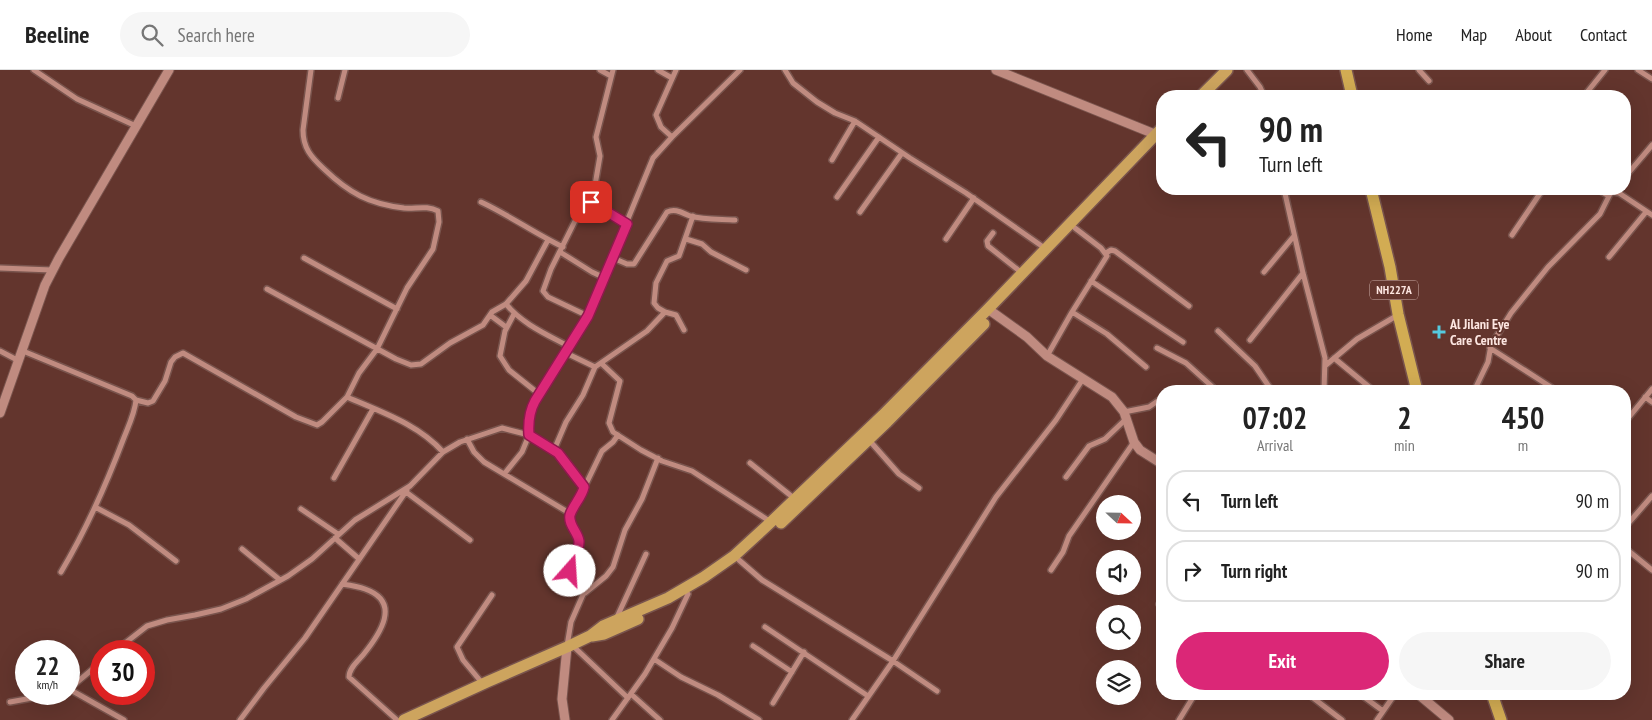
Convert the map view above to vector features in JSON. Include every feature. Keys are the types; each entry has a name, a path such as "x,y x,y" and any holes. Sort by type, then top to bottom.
{"highway":[{"path":"1348,71 1351,90"},
{"name":"NH227A","path":"1373,195 1390,267 1398,314 1416,385"},
{"path":"1494,700 1501,720"}],"main road":[{"path":"1199,90 1218,70"},
{"path":"1207,90 1227,70"},
{"path":"404,720 570,646 590,636 603,626 668,598 690,586 734,556 991,311 1075,228 1156,139"},
{"path":"590,636 612,631 709,583 770,534 869,440 991,311 1046,248 1156,139"}],"street":[{"path":"34,70 77,99 136,126"},
{"path":"0,413 52,270 169,70"},
{"path":"23,351 132,396 136,400 148,403 153,401 165,381 171,362 175,357 184,353 296,417 311,424 317,425 322,422 347,397 359,372 377,349 407,288 433,249 439,222 438,211 429,207 403,207 362,198 342,186 314,160 305,148 303,134 310,70"},
{"path":"338,98 345,70"},
{"path":"600,70 611,76"},
{"path":"588,316 554,301 545,295 543,291 577,217 591,202 600,156 596,137 613,70"},
{"path":"658,70 672,78"},
{"path":"672,137 661,127 656,115 676,70"},
{"path":"505,473 522,452 529,435 528,425 531,409 588,316 654,158 672,137 740,70"},
{"path":"785,70 793,83 806,95 830,110 855,121 974,198 1046,248"},
{"path":"996,70 1156,132"},
{"path":"1247,70 1261,90"},
{"path":"1419,70 1429,81"},
{"path":"1589,90 1605,70"},
{"path":"1638,70 1652,79"},
{"path":"832,160 855,121"},
{"path":"837,196 879,137"},
{"path":"1631,170 1652,145"},
{"path":"860,212 902,153"},
{"path":"1285,195 1326,365 1324,385"},
{"path":"1512,235 1539,195"},
{"path":"1609,257 1650,212 1622,195"},
{"path":"1477,385 1488,362 1490,348 1506,320 1554,260 1600,214 1609,196"},
{"path":"946,238 974,198"},
{"path":"481,202 511,217 548,240 592,272 605,278"},
{"path":"591,202 627,224"},
{"path":"613,258 627,264 634,264 670,210 693,216 735,220"},
{"path":"684,330 676,315 665,312 654,303 656,283 667,261 680,256 693,216"},
{"path":"1075,228 1106,253"},
{"path":"993,232 987,241 988,246 1023,273"},
{"path":"1264,272 1294,236"},
{"path":"686,239 702,244 711,252 746,270"},
{"path":"267,289 377,349 411,365 421,364 450,342 479,328 486,323 495,309 506,304 530,276 548,240"},
{"path":"1106,253 1111,250 1114,251 1189,306"},
{"path":"1047,356 1072,312 1106,259 1106,253"},
{"path":"304,258 397,309"},
{"path":"0,268 52,270"},
{"path":"1250,340 1303,273"},
{"path":"1092,281 1183,342"},
{"path":"506,304 514,314 570,347"},
{"path":"991,311 1027,337 1047,356 1112,397 1125,415 1134,442 1140,450 1156,460"},
{"path":"554,450 566,422 584,395 595,367 648,331 665,312"},
{"path":"1072,312 1107,334 1146,366"},
{"path":"514,314 506,327 500,353 501,359 509,370 539,394"},
{"path":"1326,365 1357,339 1398,314"},
{"path":"490,315 506,327"},
{"path":"1218,331 1255,366 1268,385"},
{"path":"1157,348 1186,363 1210,385"},
{"path":"1490,348 1548,385"},
{"path":"0,351 19,361"},
{"path":"566,353 595,367"},
{"path":"1334,358 1367,385"},
{"path":"601,363 620,381 609,423 611,429 658,458 692,471 771,522"},
{"path":"852,720 893,661 984,515 1056,420 1083,379"},
{"path":"1631,414 1652,389"},
{"path":"347,397 420,432 435,443 443,452"},
{"path":"1645,397 1652,402"},
{"path":"61,572 95,508 131,418 136,400"},
{"path":"1066,477 1089,446 1105,439 1125,415 1149,407 1156,402"},
{"path":"334,478 373,409"},
{"path":"240,720 304,638 410,486 443,452 467,439 502,428 529,435 554,450 561,456 584,487"},
{"path":"585,593 584,588 572,576 569,569 579,545 578,538 570,522 571,514 602,451 618,435"},
{"path":"467,439 479,458 571,514"},
{"path":"869,440 899,474 920,488"},
{"path":"1051,570 1063,552 1069,536 1134,442"},
{"path":"565,720 562,698 570,646 571,622 585,593 606,576 613,567 625,530 642,499 658,458"},
{"path":"750,463 795,499"},
{"path":"130,640 147,626 221,609 246,599 307,563 336,536 371,509 410,486"},
{"path":"406,492 470,540"},
{"path":"1631,520 1652,496"},
{"path":"95,508 129,525 176,561"},
{"path":"301,509 336,536 358,558"},
{"path":"242,548 280,580"},
{"path":"1631,553 1652,570"},
{"path":"616,620 646,554"},
{"path":"740,560 762,580 893,661 937,691"},
{"path":"342,584 369,591 384,605 386,611 385,618 380,631 351,669 348,677 397,720"},
{"path":"612,720 654,659 672,628 688,594"},
{"path":"483,684 464,660 457,647 492,595"},
{"path":"765,626 868,696"},
{"path":"570,646 660,720"},
{"path":"753,646 792,672"},
{"path":"773,703 804,652"},
{"path":"654,659 681,677 718,695 759,720"},
{"path":"80,680 90,671"},
{"path":"80,695 124,720"},
{"path":"1179,720 1191,700"},
{"path":"1316,700 1342,720"},
{"path":"1368,700 1383,711"},
{"path":"1377,720 1391,700"},
{"path":"1425,700 1450,720"},
{"path":"10,702 15,701"}],"place":[{"name":"Al Jilani Eye Care Centre","path":"1439,332"}],"route":[{"path":"570,571 570,566 579,545 578,538 570,522 570,516 584,487 558,453 529,435 528,425 531,409 535,401 580,332 597,298 627,224 591,202"}]}
